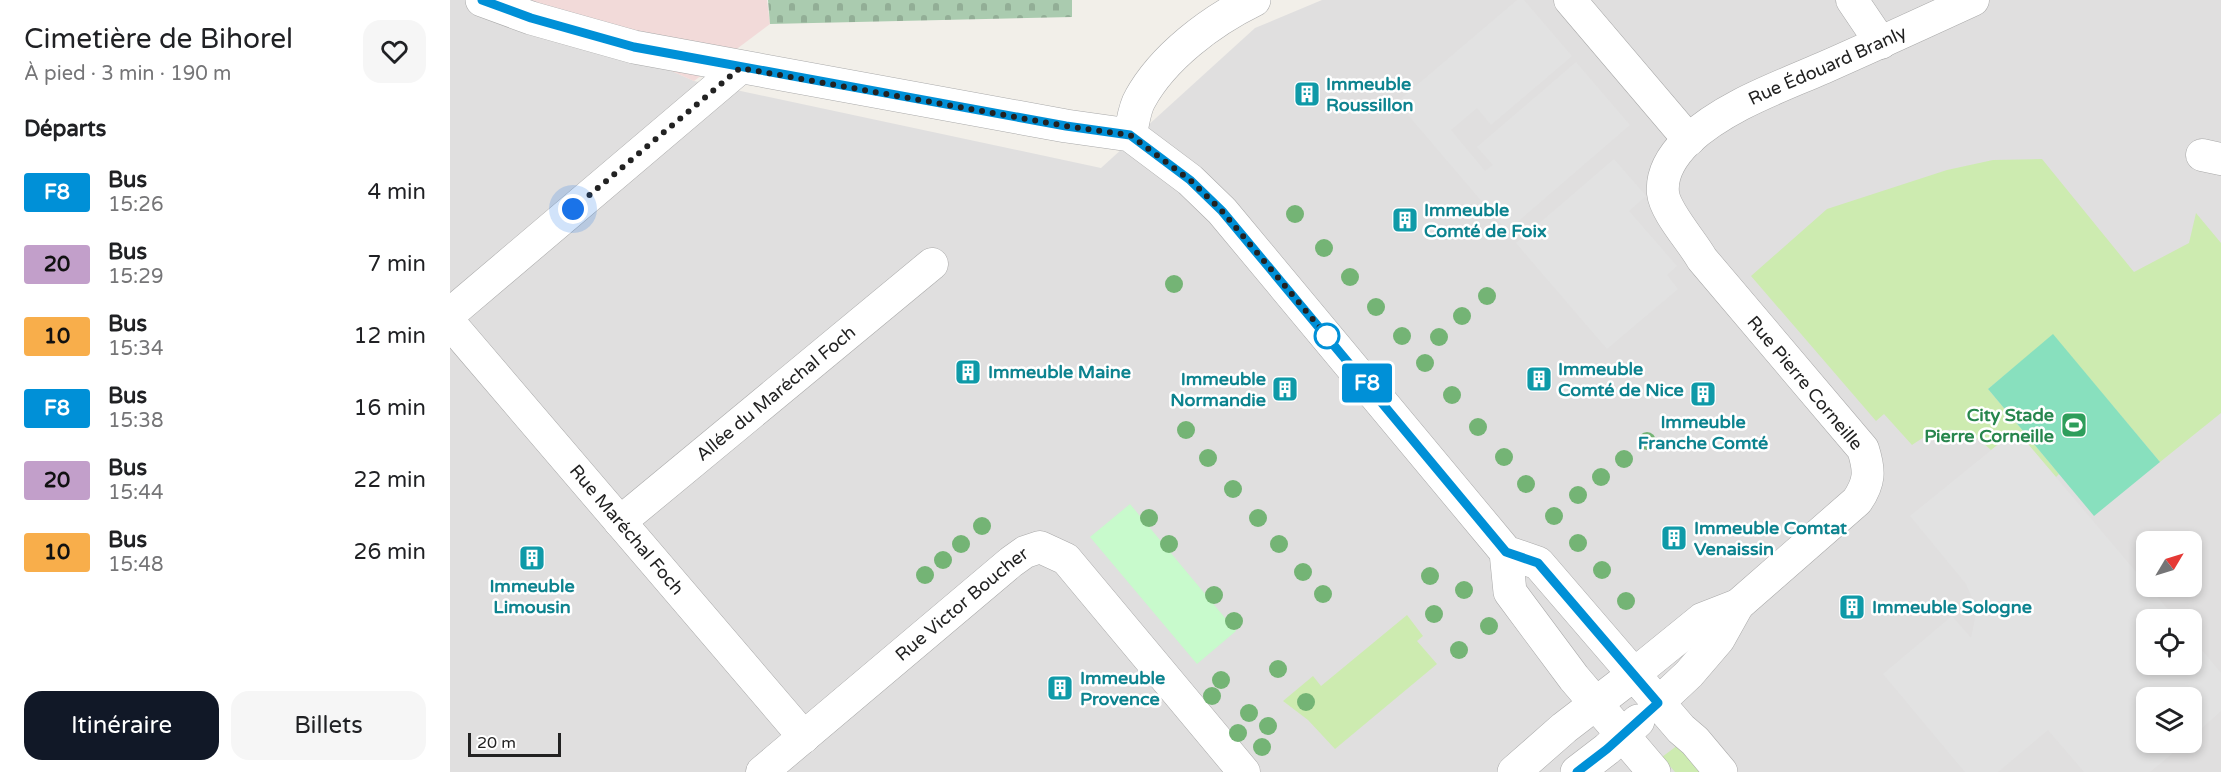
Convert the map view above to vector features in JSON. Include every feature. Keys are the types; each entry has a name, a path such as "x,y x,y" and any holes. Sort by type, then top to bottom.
{"street":[{"path":"482,0 531,18 634,47 1066,126 1130,135 1190,180 1222,211 1506,552 1538,563 1633,675 1722,772"},
{"path":"1130,135 1138,101 1159,72 1203,30 1233,10 1254,0"},
{"path":"1570,0 1689,140"},
{"path":"1852,0 1881,43"},
{"name":"Rue Édouard Branly","path":"1689,140 1720,116 1760,96 1973,0"},
{"path":"450,314 740,68"},
{"name":"Rue Pierre Corneille","path":"1658,703 1689,674 1719,639 1738,605 1857,501 1865,489 1868,465 1863,449 1702,259 1666,206 1663,193 1664,176 1670,160 1689,140"},
{"name":"Allée du Maréchal Foch","path":"620,522 932,264"},
{"name":"Rue Maréchal Foch","path":"450,322 804,737"},
{"name":"Rue Victor Boucher","path":"762,772 1011,562 1024,552 1040,547 1066,559 1244,772"},
{"path":"1506,552 1510,592 1574,678 1654,772"},
{"name":"Rue Pierre Corneille","path":"1633,675 1702,619 1738,605"},
{"path":"1514,772 1633,675"},
{"path":"1577,772 1658,703"}],"shaded area":[{"path":"450,0 513,0 694,81 1101,168 1255,28 1322,0 2221,0 2221,772 450,772"},
{"path":"513,0 767,0 770,24 694,81"},
{"path":"1517,0 1524,0 1572,56 1491,125 1477,108 1451,130 1485,171 1493,165 1477,147 1576,62 1630,125 1507,231 1397,102"},
{"path":"1614,159 1646,196 1629,211 1677,266 1667,275 1678,289 1607,349 1516,243"},
{"path":"2016,430 2136,572 2136,597 2157,597 2168,609 2136,609 2136,675 2202,675 2202,650 2221,673 2221,711 2202,728 2202,687 2136,687 2136,753 2173,753 2150,772 2084,772 2048,730 1998,772 1965,772 1883,674 1952,616 1971,638 1977,609 1966,584 1910,516"}],"green space":[{"path":"768,0 1072,0 1072,17 770,24"},
{"path":"2042,159 2134,272 2189,243 2196,213 2221,243 2221,413 2160,462 2053,335 1988,389 2059,474 2056,477 2016,430 1991,450 1971,435 1953,430 1933,433 1912,445 1884,414 1876,421 1751,276 1827,209 1947,170 1993,160"},
{"name":"City Stade Pierre Corneille","path":"2053,334 2160,462 2094,516 1988,389"},
{"path":"1130,504 1236,631 1197,664 1090,537"},
{"path":"1407,615 1423,636 1417,641 1437,664 1335,749 1308,720 1283,701 1313,676 1321,686"},
{"path":"1678,745 1701,772 1675,772 1662,757"}],"bus line":[{"name":"F8","path":"482,0 531,18 634,47 1066,126 1130,135 1190,180 1222,211 1506,552 1538,563 1658,703 1607,749 1577,772"}],"place":[{"name":"Immeuble Roussillon","path":"1307,94"},
{"name":"Immeuble Comté de Foix","path":"1405,220"},
{"name":"Immeuble Maine","path":"968,372"},
{"name":"Immeuble Comté de Nice","path":"1539,379"},
{"name":"Immeuble Normandie","path":"1285,389"},
{"name":"Immeuble Franche Comté","path":"1703,394"},
{"name":"City Stade Pierre Corneille","path":"2074,425"},
{"name":"Immeuble Comtat Venaissin","path":"1674,538"},
{"name":"Immeuble Limousin","path":"532,558"},
{"name":"Immeuble Sologne","path":"1852,607"},
{"name":"Immeuble Provence","path":"1060,688"}],"route":[{"path":"573,209 740,68 1066,126 1130,135 1190,180 1222,211 1327,336"}]}
